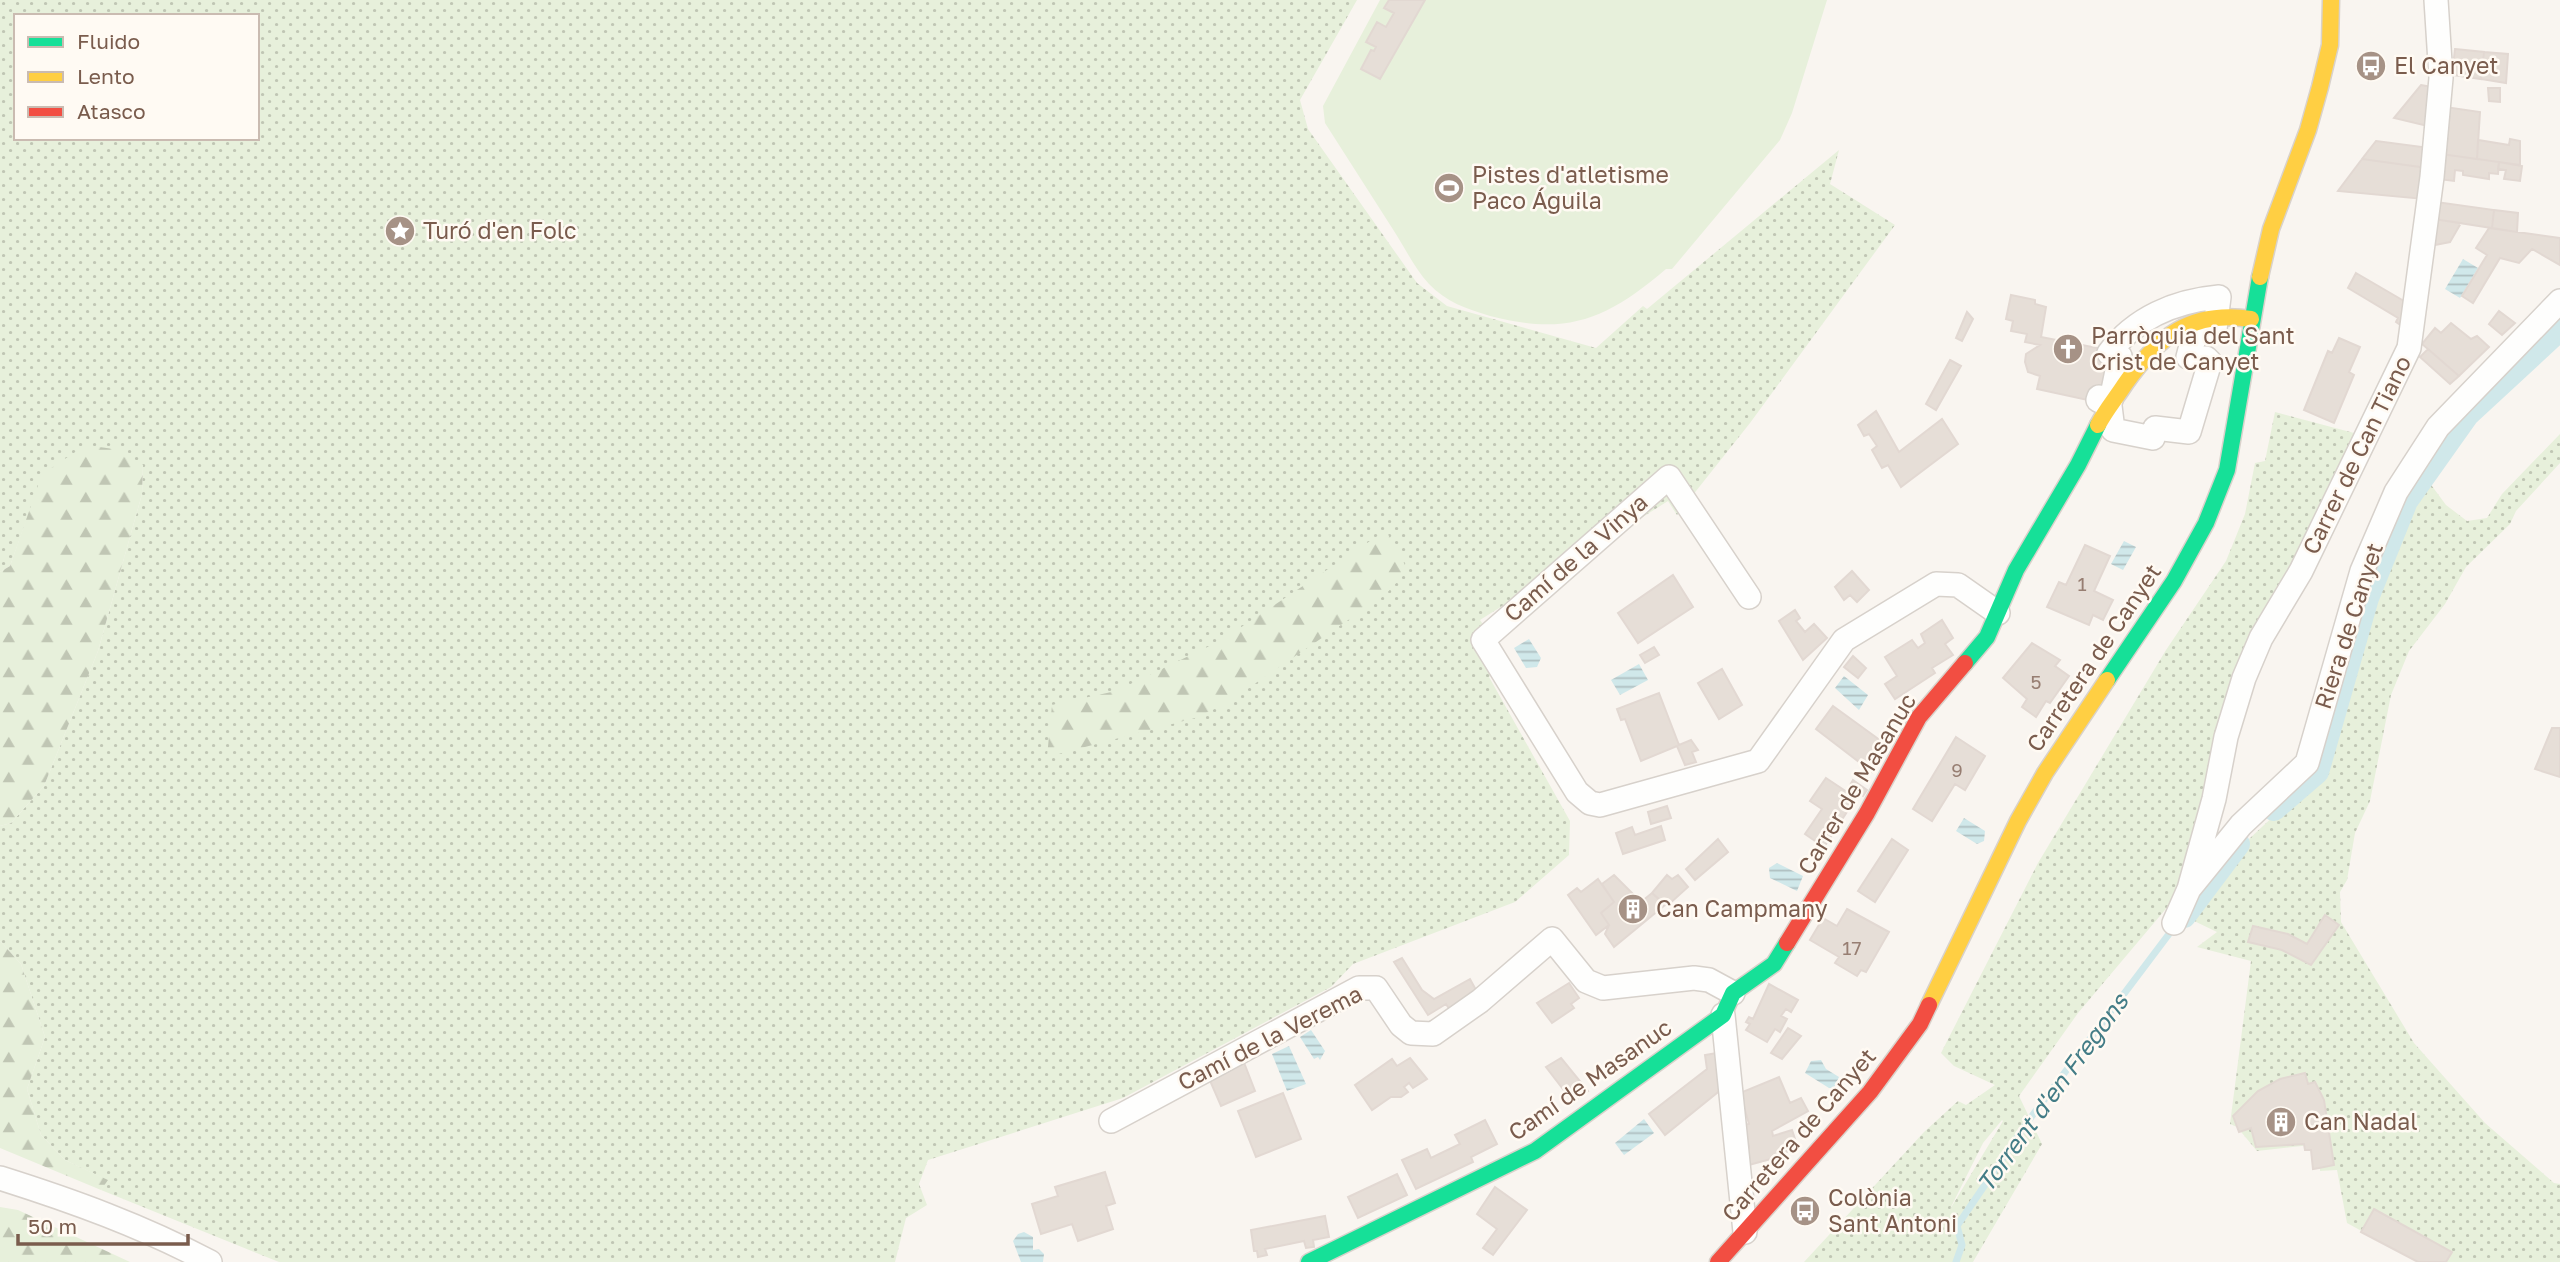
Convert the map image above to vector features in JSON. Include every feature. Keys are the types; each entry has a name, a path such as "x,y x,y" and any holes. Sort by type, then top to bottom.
{"street":[{"name":"Carretera de Canyet","path":"1718,1262 1870,1092 1920,1024 2018,821 2045,773 2174,582 2207,523 2227,470 2251,319 2271,229 2308,130 2330,45 2331,0"},
{"name":"Carrer de Can Tiano","path":"2189,889 2214,799 2226,737 2244,678 2260,638 2301,571 2409,348 2432,177 2441,78 2441,41 2435,0"},
{"path":"2251,319 2262,312 2279,242 2288,232 2324,136"},
{"path":"2219,298 2217,317 2215,329 2203,331 2192,340 2188,357 2206,358 2210,362 2189,432 2155,428 2152,438 2113,430 2110,406 2098,400 2099,397 2111,400 2120,356 2109,353 2134,326 2174,306 2201,299 2219,298"},
{"name":"Riera de Canyet","path":"2174,923 2189,889 2241,825 2307,763 2362,571 2396,492 2438,428 2560,301"},
{"name":"Carrer de Masanuc","path":"1733,993 1774,964 1867,813 1919,717 1987,637 2016,570 2110,406 2158,342 2184,326 2217,317 2251,319"},
{"name":"Carretera de Canyet","path":"2190,586 2230,507 2241,474 2252,423 2249,407 2258,347 2251,319"},
{"name":"Camí de la Vinya","path":"1749,597 1669,477 1483,639 1577,792 1590,803 1600,805 1758,761 1844,640 1936,584 1958,585 1998,613"},
{"name":"Camí de la Verema","path":"1111,1121 1359,988 1376,988 1401,1025 1411,1033 1433,1034 1480,1001 1552,939 1586,981 1603,988 1694,978 1709,981 1733,993"},
{"name":"Camí de Masanuc","path":"1309,1262 1535,1150 1723,1014 1733,993"},
{"path":"1723,1014 1747,1243 1732,1262"},
{"path":"0,1178 89,1206 163,1237 210,1262"}],"green space":[{"path":"0,0 1357,0 1300,100 1308,129 1417,283 1447,306 1596,348 1643,306 1647,309 1839,150 1830,184 1895,225 1750,423 1677,515 1668,501 1480,620 1509,662 1489,677 1570,821 1569,855 1515,902 1353,964 1331,987 1123,1098 928,1160 919,1184 927,1205 906,1218 895,1262 279,1262 101,1190 107,1180 65,1160 41,1135 27,1089 45,1037 21,964 0,941 0,826 11,823 44,786 98,651 142,494 143,465 43,474 10,566 0,572"},
{"path":"1380,0 1827,0 1792,113 1780,140 1672,269 1666,269 1624,301 1604,312 1564,323 1542,324 1490,316 1442,296 1415,265 1325,123 1323,106"},
{"path":"2275,412 2354,433 2291,572 2175,898 2078,1013 2019,1096 2042,1144 1973,1262 1804,1262 1924,1132 1958,1101 1966,1105 1995,1085 1954,1066 1941,1053 2038,863 2166,650 2226,561 2245,514 2255,463 2265,461","holes":["2003,1121 1949,1211 1983,1143"]},
{"path":"2560,434 2560,463 2516,511 2510,524 2466,567 2445,604 2409,651 2391,695 2370,801 2355,833 2347,880 2340,892 2341,922 2414,1043 2485,1123 2554,1183 2560,1184 2560,1262 2418,1262 2347,1223 2337,1170 2320,1171 2319,1144 2257,1151 2237,1127 2230,1124 2251,961 2197,947 2217,932 2192,920 2235,852 2320,773 2351,668 2412,504 2429,482 2446,505 2467,521 2487,518 2502,494"},
{"path":"86,445 120,450 143,465 142,494 98,651 44,786 11,823 0,826 0,572 10,566 42,474"},
{"path":"1385,531 1398,547 1407,571 1385,595 1225,704 1195,718 1047,757 1052,705 1116,691 1222,640"},
{"path":"0,941 21,964 45,1037 27,1089 41,1135 65,1160 108,1180 101,1190 0,1148"},
{"path":"0,1207 18,1210 130,1262 0,1262"}],"water":[{"path":"2463,259 2478,268 2460,298 2445,289"},
{"path":"2124,541 2136,547 2123,570 2111,564"},
{"path":"1529,639 1541,658 1537,667 1526,668 1514,648"},
{"path":"1639,664 1648,680 1620,695 1611,680"},
{"path":"1844,676 1868,695 1859,710 1835,688"},
{"path":"1964,818 1985,831 1984,841 1977,844 1956,831"},
{"path":"1777,863 1803,876 1797,891 1770,878 1769,868"},
{"path":"1311,1030 1325,1051 1320,1060 1318,1057 1314,1059 1300,1037"},
{"path":"1289,1046 1306,1084 1287,1091 1272,1054"},
{"path":"1821,1060 1826,1069 1839,1077 1834,1088 1829,1088 1805,1073 1811,1061"},
{"path":"1644,1119 1654,1133 1624,1155 1615,1143"},
{"path":"1024,1232 1033,1237 1033,1250 1039,1249 1044,1254 1043,1262 1021,1262 1013,1241 1018,1234"}],"building":[{"path":"1389,0 1425,0 1380,79 1361,69 1371,50 1374,51 1376,47 1366,42 1377,22 1386,27 1394,13 1384,8"},
{"path":"2455,49 2484,52 2481,79 2452,75"},
{"path":"2484,52 2508,54 2506,83 2481,79"},
{"path":"2421,85 2432,87 2432,127 2394,118"},
{"path":"2488,88 2500,88 2500,102 2489,101"},
{"path":"2445,107 2480,112 2477,159 2441,154"},
{"path":"2510,139 2520,141 2520,165 2477,159 2478,140 2509,145"},
{"path":"2376,141 2430,148 2428,168 2362,159"},
{"path":"2441,154 2499,162 2498,174 2489,173 2489,179 2463,175 2463,171 2455,170 2454,181 2438,179"},
{"path":"2362,159 2428,168 2424,199 2338,191"},
{"path":"2499,162 2522,166 2520,181 2504,179 2506,170 2498,169"},
{"path":"2436,202 2494,210 2492,228 2433,219"},
{"path":"2494,210 2518,213 2517,232 2492,228"},
{"path":"2433,219 2461,223 2450,242 2430,246"},
{"path":"2489,228 2560,238 2560,265 2532,249 2519,263 2500,258 2473,303 2462,296 2487,255 2476,248"},
{"path":"2356,273 2409,304 2406,329 2396,322 2398,318 2348,288"},
{"name":"Parròquia del Sant Crist de Canyet","path":"2011,295 2035,300 2035,304 2046,307 2041,337 2108,350 2111,399 2097,402 2037,389 2040,376 2028,372 2025,362 2026,354 2040,345 2025,342 2027,334 2011,331 2013,321 2006,319"},
{"path":"2499,311 2515,323 2502,335 2489,324"},
{"path":"1967,312 1973,319 1962,341 1956,338"},
{"path":"2451,323 2471,339 2477,336 2489,347 2459,376 2422,344 2435,328 2441,333"},
{"path":"2339,338 2360,347 2349,372 2354,375 2334,423 2304,410 2328,351 2332,353"},
{"path":"2428,349 2459,376 2450,384 2420,357"},
{"path":"1950,360 1961,366 1936,410 1926,404"},
{"path":"1876,411 1899,452 1942,419 1958,444 1901,487 1888,465 1882,468 1872,450 1877,446 1869,434 1864,436 1858,425"},
{"path":"2085,545 2110,556 2094,591 2113,600 2103,620 2093,615 2089,625 2047,607 2059,582 2066,585"},
{"path":"1852,571 1869,590 1857,602 1850,595 1844,600 1835,587"},
{"path":"1673,575 1693,607 1638,643 1618,613"},
{"path":"1795,610 1800,618 1796,621 1805,632 1814,624 1827,638 1803,660 1779,621"},
{"path":"1942,620 1953,638 1945,644 1953,655 1932,668 1935,673 1895,699 1885,684 1897,676 1885,657 1912,640 1918,648 1925,643 1921,634"},
{"path":"2032,643 2060,660 2055,666 2069,676 2050,703 2046,701 2036,717 2022,707 2027,699 2003,678"},
{"path":"1654,647 1659,655 1645,663 1640,655"},
{"path":"1853,656 1866,668 1858,678 1844,667"},
{"path":"1722,669 1742,705 1719,719 1698,683"},
{"path":"1659,693 1679,745 1691,740 1698,750 1692,752 1696,762 1685,765 1677,746 1641,761 1625,719 1621,720 1617,709"},
{"path":"1833,706 1888,746 1872,772 1816,729"},
{"path":"2552,728 2560,728 2560,777 2535,769"},
{"path":"1956,737 1985,756 1965,790 1955,784 1932,821 1913,809"},
{"path":"1826,778 1856,798 1824,847 1805,834 1822,809 1810,801"},
{"path":"1853,780 1867,790 1863,796 1849,787"},
{"path":"1667,806 1671,818 1651,824 1648,812"},
{"path":"1661,826 1665,840 1623,854 1616,833 1632,827 1635,835"},
{"path":"1718,839 1728,852 1695,880 1686,869"},
{"path":"1892,839 1908,850 1875,902 1858,891"},
{"name":"Can Campmany","path":"1614,875 1641,902 1652,893 1665,905 1614,947 1605,934 1609,925 1601,913 1614,902 1602,884"},
{"path":"1667,875 1672,879 1678,875 1688,887 1667,906 1652,893"},
{"path":"1598,879 1614,902 1601,913 1609,925 1596,935 1568,895 1577,888 1581,892"},
{"path":"1847,909 1889,932 1866,972 1861,970 1857,976 1835,963 1839,957 1810,940 1823,918 1837,926"},
{"path":"2325,915 2339,925 2311,965 2282,950 2248,942 2253,926 2288,934 2307,944"},
{"path":"1402,958 1422,990 1434,999 1470,979 1476,990 1450,1010 1446,1004 1428,1015 1394,962"},
{"path":"1569,983 1579,998 1571,1004 1574,1008 1552,1023 1537,1003"},
{"path":"1769,984 1798,1000 1791,1012 1786,1009 1781,1016 1787,1019 1780,1032 1775,1029 1767,1042 1746,1030 1750,1024 1746,1022 1749,1017 1753,1019"},
{"path":"1788,1028 1801,1036 1782,1059 1771,1053"},
{"path":"1717,1053 1723,1088 1665,1135 1649,1114 1707,1069 1705,1055"},
{"path":"1410,1058 1427,1079 1413,1088 1409,1083 1404,1087 1408,1092 1401,1097 1391,1097 1372,1110 1355,1085 1392,1059 1397,1066"},
{"path":"1561,1058 1588,1091 1573,1102 1546,1067"},
{"path":"1243,1060 1255,1091 1221,1106 1208,1076"},
{"name":"Can Nadal","path":"2305,1073 2308,1084 2315,1082 2324,1100 2334,1165 2313,1169 2311,1150 2305,1150 2304,1144 2256,1147 2251,1128 2239,1132 2233,1116 2258,1091 2280,1079"},
{"path":"1779,1077 1790,1103 1801,1098 1808,1111 1772,1131 1773,1136 1792,1130 1798,1148 1745,1166 1749,1146 1743,1125 1749,1124 1740,1093"},
{"path":"1283,1093 1301,1139 1256,1157 1238,1111"},
{"path":"1485,1120 1497,1144 1471,1157 1473,1162 1416,1189 1402,1160 1427,1149 1431,1158 1460,1144 1455,1135"},
{"path":"1105,1172 1115,1203 1106,1206 1113,1229 1078,1241 1072,1224 1041,1234 1032,1204 1058,1196 1055,1187"},
{"path":"1397,1174 1407,1195 1358,1218 1348,1197"},
{"path":"1495,1187 1527,1210 1493,1255 1483,1248 1497,1229 1477,1214"},
{"path":"2374,1209 2452,1252 2446,1262 2418,1262 2361,1232"},
{"path":"1325,1216 1329,1237 1313,1240 1314,1247 1306,1248 1304,1241 1265,1249 1267,1255 1258,1257 1257,1251 1254,1251 1251,1230"}],"waterway":[{"path":"2274,809 2317,772 2367,598 2406,501 2467,415 2560,329"},
{"path":"2184,916 2238,844"},
{"name":"Torrent d'en Fregons","path":"1956,1262 1962,1245 1957,1226 2029,1120 2172,930"}],"traffic: fast":[{"path":"2107,680 2174,581 2206,523 2227,470 2260,277"},
{"path":"1965,663 1987,637 2016,570 2078,465 2098,425"},
{"path":"1309,1262 1535,1151 1723,1015 1733,993 1774,964 1787,943"}],"traffic: slow":[{"path":"2260,277 2271,229 2308,130 2320,87 2330,45 2331,0"},
{"path":"2098,425 2137,367 2163,340 2193,323 2229,317 2251,319"},
{"path":"1929,1005 2018,821 2045,773 2107,680"}],"traffic: jam":[{"path":"1787,943 1867,813 1919,717 1965,663"},
{"path":"1718,1262 1870,1092 1920,1024 1929,1005"}],"place":[{"name":"El Canyet","path":"2371,66"},
{"name":"Pistes d'atletisme Paco Águila","path":"1449,188"},
{"name":"Turó d'en Folc","path":"400,231"},
{"name":"Parròquia del Sant Crist de Canyet","path":"2068,349"},
{"name":"Can Campmany","path":"1633,909"},
{"name":"Can Nadal","path":"2281,1122"},
{"name":"Colònia Sant Antoni","path":"1805,1211"}]}
